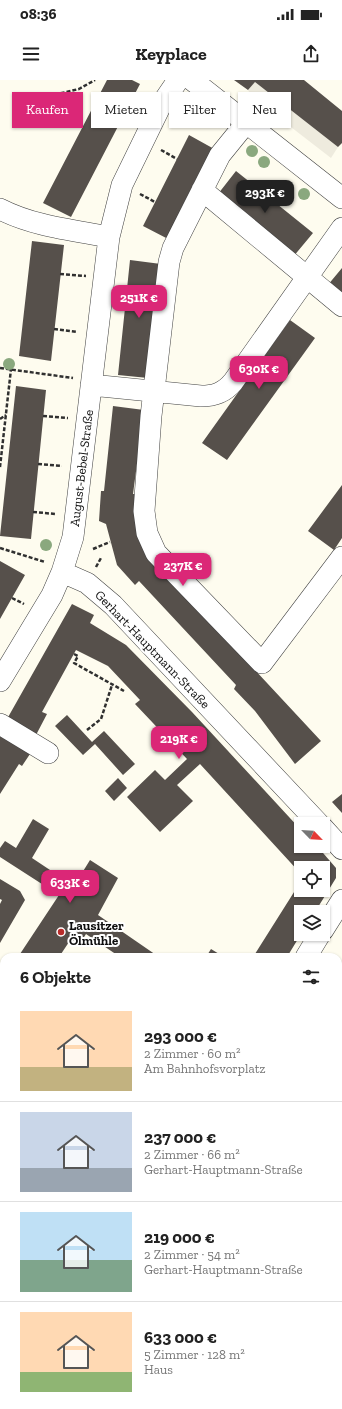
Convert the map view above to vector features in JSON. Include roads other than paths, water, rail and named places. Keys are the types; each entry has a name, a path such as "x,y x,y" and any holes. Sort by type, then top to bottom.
{"street":[{"name":"August-Bebel-Straße","path":"0,681 52,596 56,568 73,537 85,382 109,237 122,185 161,105 178,80"},
{"path":"192,80 238,117"},
{"path":"242,128 220,155 170,255 153,392 144,512 147,533 156,553 262,663 342,557"},
{"path":"252,128 342,198"},
{"path":"202,190 342,306"},
{"path":"0,209 15,217 30,221 109,237"},
{"path":"85,382 153,392 210,396 223,391 233,382 342,228"},
{"name":"Gerhart-Hauptmann-Straße","path":"56,568 87,583 113,605 312,817"},
{"path":"0,724 48,753"},
{"path":"330,836 342,849"},
{"path":"330,919 342,900"},
{"path":"308,953 316,941"}],"place":[{"name":"Lausitzer Ölmühle","path":"61,932"}]}
